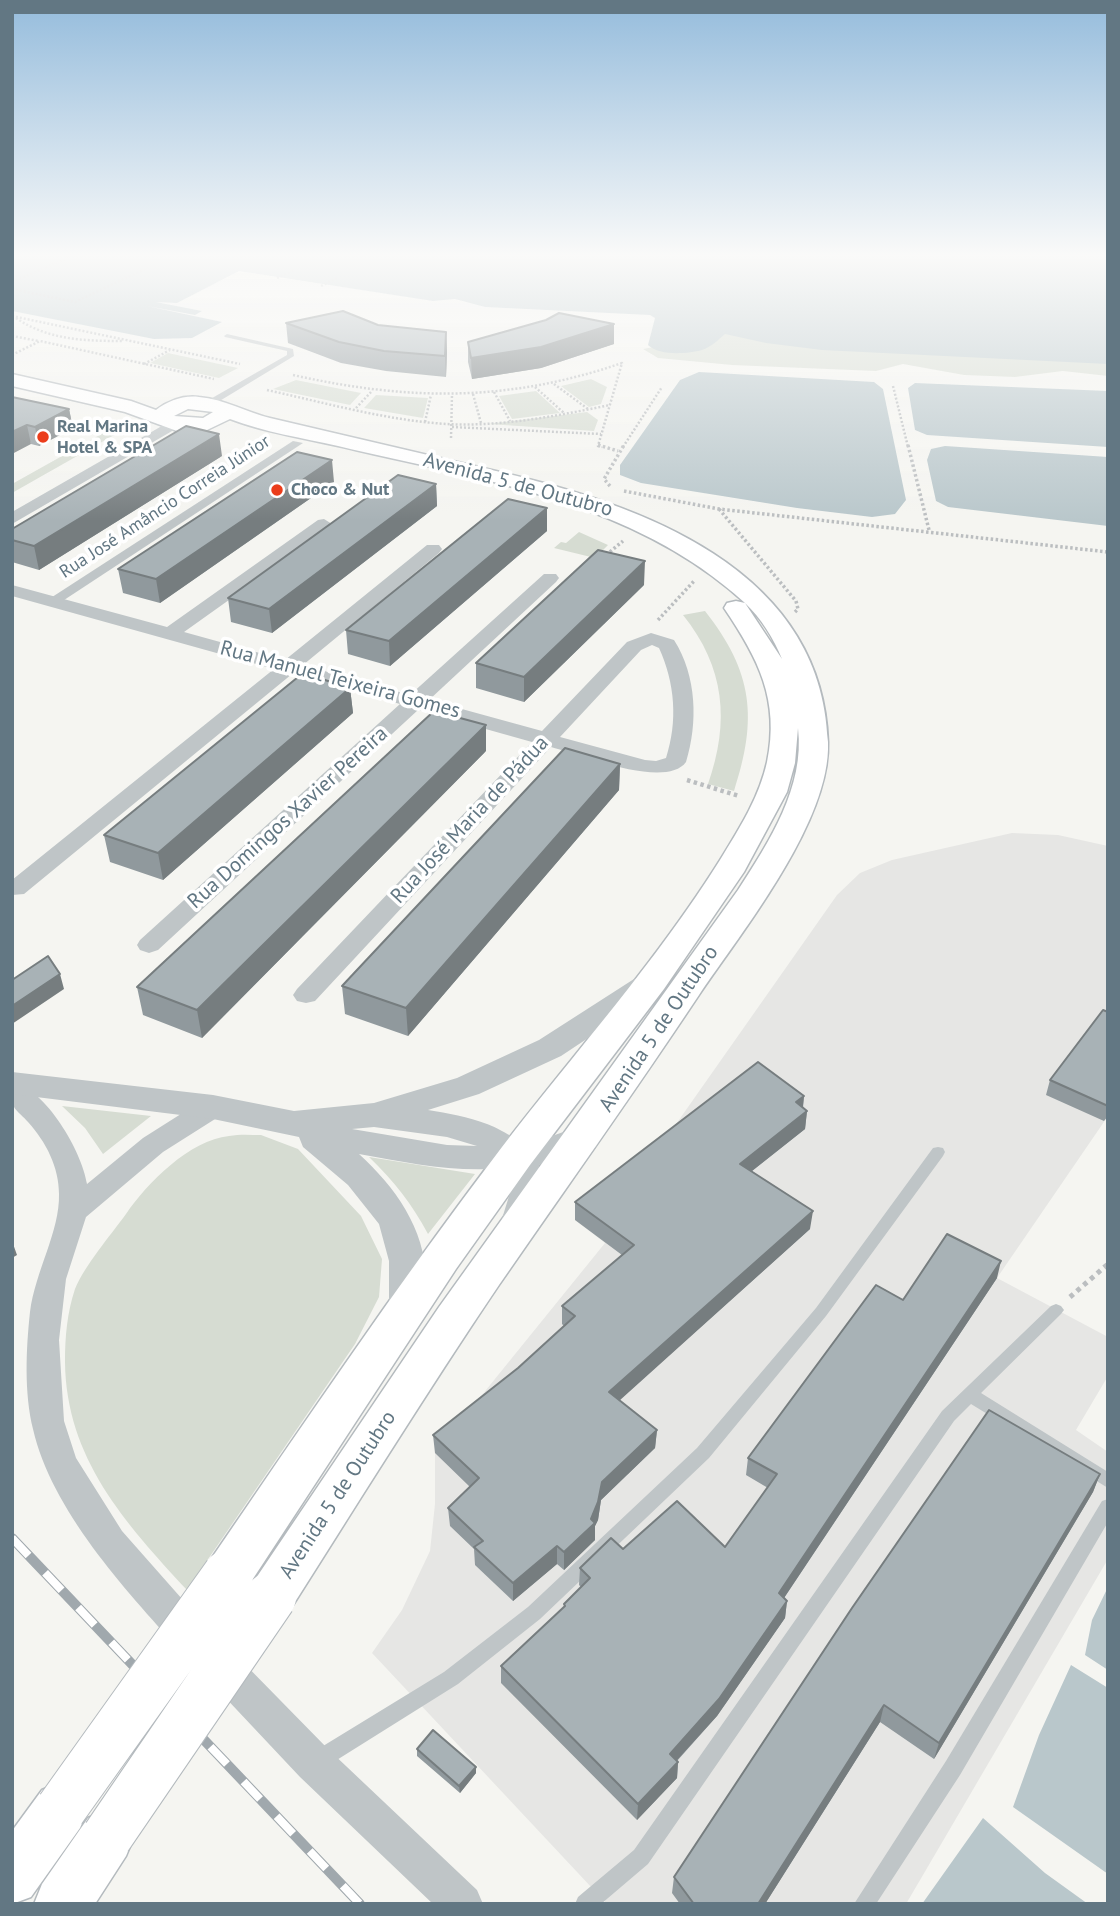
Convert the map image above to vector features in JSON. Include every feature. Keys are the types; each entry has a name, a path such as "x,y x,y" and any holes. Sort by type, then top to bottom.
{"main road":[{"name":"Avenida 5 de Outubro","path":"12,368 538,487 621,513 678,540 747,590 776,623 803,672 813,722 811,773 801,804 785,836 746,901 584,1138 249,1586 61,1810 12,1878"},
{"path":"12,380 118,404 168,421 207,410"},
{"name":"Avenida 5 de Outubro","path":"62,1904 107,1837 408,1305 517,1155 654,981 714,894 755,828 771,797 781,763 784,735 781,687 762,643 730,601 699,575 632,534 574,510 520,494 297,443 207,410"}],"street":[{"path":"12,519 168,421"},
{"name":"Rua José Amâncio Correia Júnior","path":"53,601 297,443"},
{"path":"171,633 324,524"},
{"path":"16,890 433,549"},
{"name":"Rua Domingos Xavier Pereira","path":"149,944 550,578"},
{"name":"Rua Manuel Teixeira Gomes","path":"12,590 547,737 643,766 668,766 675,762 678,755 683,724 684,694 677,664 667,644 659,640 641,641 634,646"},
{"name":"Rua José Maria de Pádua","path":"306,995 634,646"},
{"path":"374,1115 468,1086 513,1068 560,1042 654,981"},
{"path":"12,1083 213,1107 292,1122 342,1139 447,1157 471,1159 517,1155 559,1148 584,1138"},
{"path":"12,1090 37,1111 58,1141 71,1172 72,1212 51,1279 41,1350 49,1432 86,1511 161,1604 314,1763 463,1904"},
{"path":"72,1212 153,1145 213,1107"},
{"path":"292,1122 332,1116 374,1115 472,1130 500,1142 517,1155 526,1172 528,1192 517,1228"},
{"path":"292,1122 343,1157 374,1189 393,1218 407,1259 408,1305"}],"lane":[{"path":"207,410 290,356 291,350 256,342"},
{"path":"314,1763 451,1678 534,1613 703,1452 821,1312 938,1152"},
{"path":"585,1904 641,1857 948,1416 1056,1310"},
{"path":"970,1394 1108,1481"},
{"path":"864,1904 953,1768 1108,1506"}],"path":[{"path":"138,342 372,391 431,395 494,393 554,384 622,363 598,446 618,452"},
{"path":"143,364 172,349"},
{"path":"554,384 589,409"},
{"path":"893,386 929,530"},
{"path":"535,387 565,414"},
{"path":"662,387 618,452 604,479 613,488 719,509 929,530 1108,552"},
{"path":"355,409 372,391"},
{"path":"494,393 510,421"},
{"path":"451,438 452,394"},
{"path":"473,394 481,423"},
{"path":"425,422 431,395"},
{"path":"452,425 510,421 610,405"},
{"path":"452,425 601,434"},
{"path":"719,509 796,601 798,609 776,623"},
{"path":"550,578 591,567 632,534"},
{"path":"634,646 699,575"},
{"path":"707,786 733,794"},
{"path":"1056,1310 1108,1264"}],"shaded area":[{"path":"649,342 714,342 702,350 681,353 659,351 648,345"},
{"path":"676,342 844,342 1108,363 1108,376 1063,371 1015,377 964,375 903,364 876,371 732,365 658,358 643,349"},
{"path":"763,342 1108,342 1108,364 822,350"},
{"path":"168,353 238,368 219,378 150,363"},
{"path":"699,372 874,382 883,389 906,500 895,514 872,517 641,483 620,475 620,465 680,380"},
{"path":"591,379 607,387 601,404 589,407 561,386"},
{"path":"296,380 361,393 350,405 273,389"},
{"path":"915,383 1108,391 1108,447 927,435 915,430 908,388"},
{"path":"536,391 560,413 512,419 499,396"},
{"path":"376,395 428,398 423,418 364,408"},
{"path":"587,412 598,420 594,431 488,424"},
{"path":"105,432 116,434 12,493 12,484"},
{"path":"945,446 1108,457 1108,526 948,507 936,501 927,460 931,449"},
{"path":"579,532 608,545 595,558 554,548 561,542 566,543"},
{"path":"705,611 733,655 747,696 746,741 734,791 708,784 719,739 720,696 708,655 683,615"},
{"path":"1012,833 1058,835 1108,846 1108,1116 997,1278 1108,1337 1108,1376 1076,1430 1108,1452 1108,1559 906,1904 607,1904 372,1653 402,1610 430,1551 435,1504 435,1453 605,1243 575,1220 648,1164 837,895 860,873 892,860"},
{"path":"62,1106 151,1116 103,1154 85,1128"},
{"path":"261,1135 298,1149 361,1216 382,1259 379,1297 355,1344 187,1590 121,1514 88,1459 76,1429 68,1397 65,1362 68,1316 75,1289 85,1270 145,1189 185,1154 214,1139"},
{"path":"369,1157 475,1174 428,1234 402,1193"},
{"path":"1108,1587 1108,1670 1085,1655 1092,1620"},
{"path":"1071,1665 1108,1688 1108,1874 1013,1807 1039,1735"},
{"path":"983,1818 1045,1873 1088,1904 922,1904"}],"building":[{"path":"341,342 446,342 445,356 384,351"},
{"path":"468,342 556,342 541,347 471,358"},
{"path":"12,397 69,409 35,427 27,425 12,432"},
{"path":"186,426 219,434 34,546 12,540 12,529"},
{"path":"297,452 332,460 156,579 118,569"},
{"path":"398,475 436,484 269,609 228,598"},
{"path":"508,499 547,508 389,641 346,630"},
{"path":"598,550 645,561 524,677 476,663"},
{"path":"303,673 350,688 158,853 104,835"},
{"path":"434,711 486,725 197,1010 137,987"},
{"path":"565,748 620,764 406,1008 342,986"},
{"path":"48,956 60,974 12,1006 12,980"},
{"path":"1103,1010 1108,1012 1108,1106 1050,1080"},
{"path":"758,1062 804,1096 796,1102 807,1111 740,1164 813,1211 609,1392 657,1430 602,1482 591,1519 595,1523 564,1552 557,1546 513,1583 474,1547 483,1541 448,1508 479,1478 433,1435 518,1368 575,1316 562,1306 634,1245 575,1202"},
{"path":"947,1234 1001,1261 779,1593 787,1601 719,1699 670,1754 678,1762 638,1804 501,1666 565,1606 590,1578 580,1568 611,1538 623,1549 677,1501 725,1547 777,1474 748,1458 876,1285 903,1300"},
{"path":"989,1410 1100,1474 939,1743 884,1705 758,1904 694,1904 674,1877 852,1608"},
{"path":"433,1730 476,1767 459,1786 417,1749"}],"railway":[{"path":"12,1538 360,1904"}],"place":[{"name":"Real Marina Hotel & SPA","path":"43,437"},
{"name":"Choco & Nut","path":"277,490"}]}
